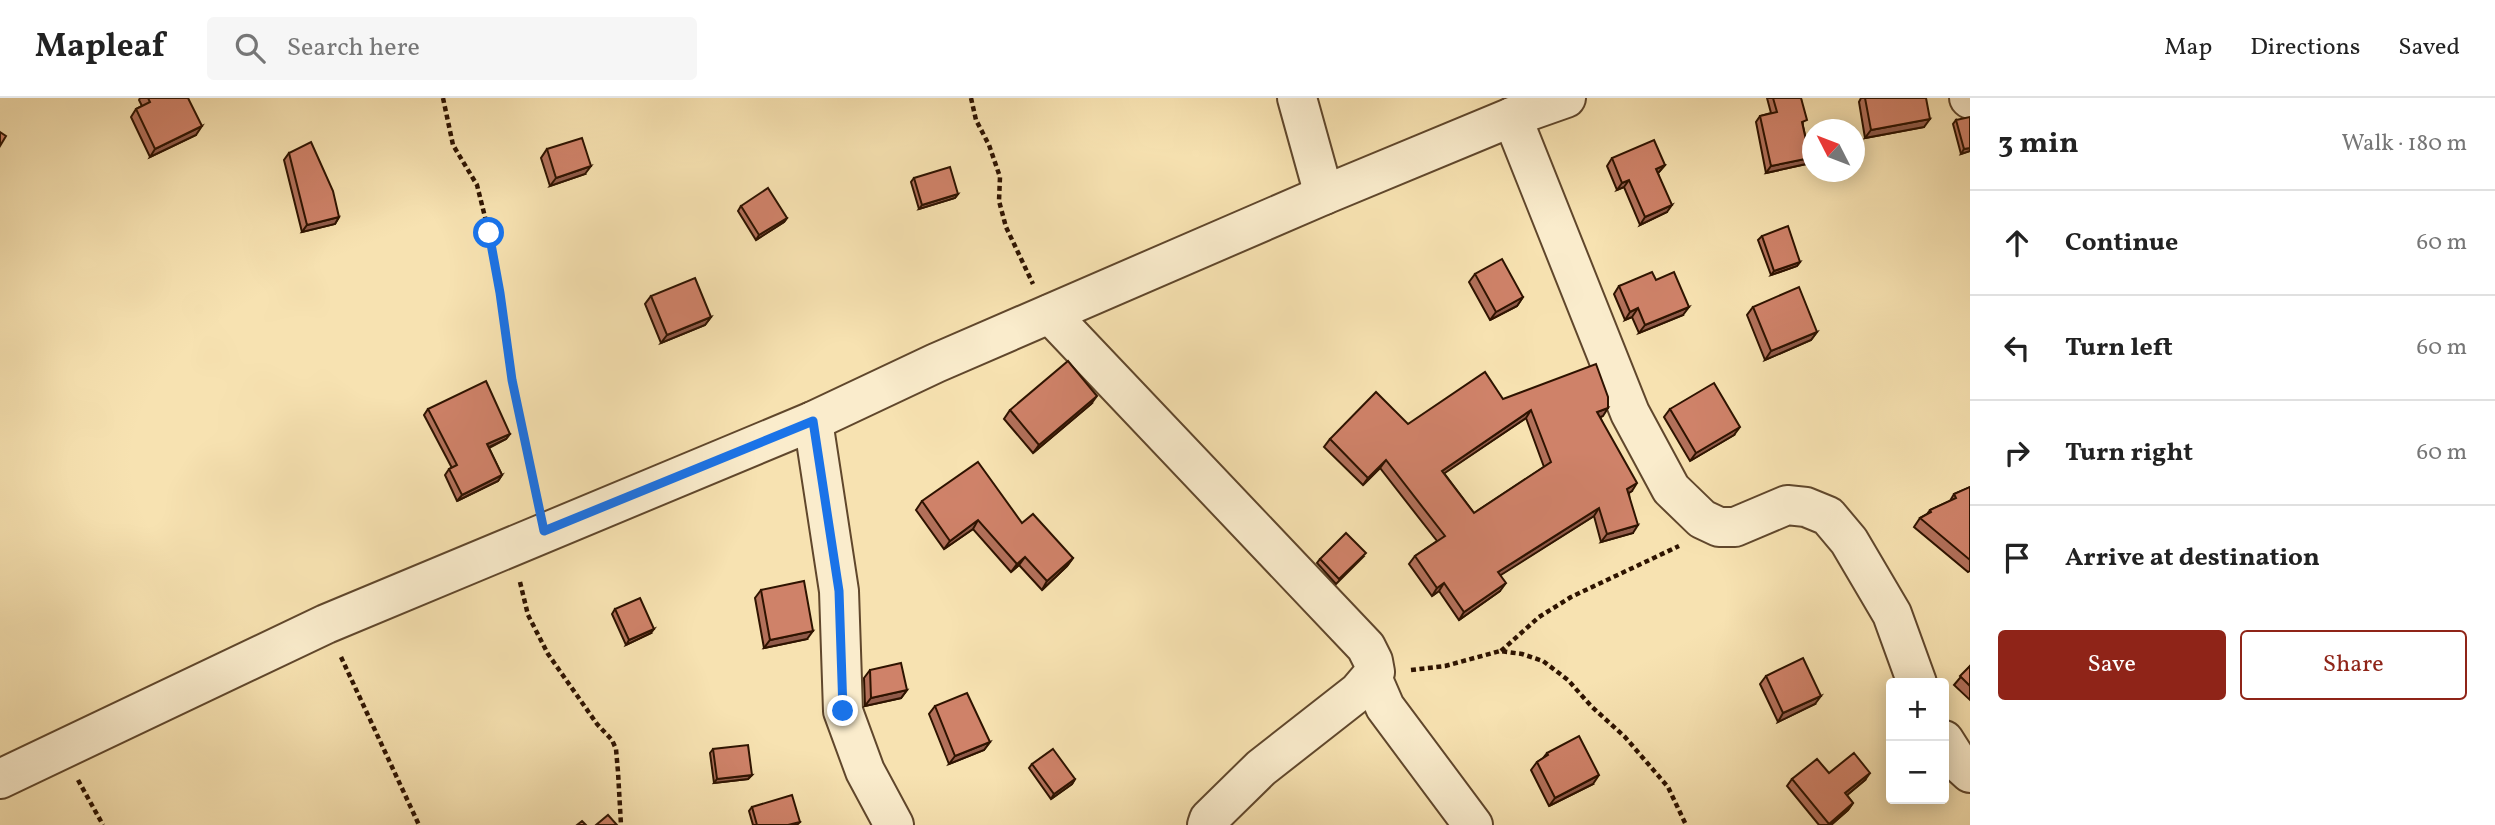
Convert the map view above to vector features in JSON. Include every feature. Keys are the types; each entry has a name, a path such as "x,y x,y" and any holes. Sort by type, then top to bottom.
{"street":[{"path":"1297,98 1324,195"},
{"path":"0,779 326,624 813,421 936,363 1324,195 1512,117 1566,98"},
{"path":"1512,117 1630,412 1671,489 1702,519 1719,527 1735,527 1787,505 1806,507 1828,516 1849,541 1892,614 1915,678"},
{"path":"1048,316 1366,647 1374,661 1373,674 1385,707 1473,825"},
{"path":"813,421 839,591 843,711 865,771 894,825"},
{"path":"1207,825 1209,819 1261,768 1358,692 1373,674"},
{"path":"1945,741 1958,762 1970,773"}],"path":[{"path":"443,98 453,145 477,185 500,293 531,537 520,581 528,615 548,654 616,749 621,825"},
{"path":"971,98 976,120 1000,177 999,201 1006,227 1048,316"},
{"path":"1500,651 1539,617 1570,597 1719,527"},
{"path":"326,624 419,825"},
{"path":"1373,674 1445,666 1500,651 1544,661 1568,680 1591,706 1625,737 1668,787 1686,825"},
{"path":"59,751 103,825"}],"building":[{"path":"148,98 188,98 202,126 155,149 136,109 150,102"},
{"path":"1773,98 1801,98 1807,119 1802,119 1802,160 1771,166 1760,116 1777,112"},
{"path":"1865,98 1926,98 1930,119 1871,130"},
{"path":"1970,117 1970,148 1964,149 1956,120"},
{"path":"0,132 6,136 0,146"},
{"path":"582,138 591,166 556,178 547,149"},
{"path":"1654,140 1665,165 1656,169 1672,205 1645,217 1629,180 1622,183 1612,158"},
{"path":"311,142 333,191 339,217 307,225 289,153"},
{"path":"950,167 958,194 922,205 914,178"},
{"path":"768,188 787,218 759,235 741,206"},
{"path":"1788,226 1800,262 1774,271 1762,236"},
{"path":"1502,259 1523,297 1496,312 1475,274"},
{"path":"1652,272 1656,280 1674,272 1689,307 1645,325 1638,308 1630,312 1619,286"},
{"path":"695,278 711,317 667,335 651,296"},
{"path":"1799,287 1817,332 1771,351 1753,307"},
{"path":"1068,361 1097,396 1039,445 1010,410"},
{"path":"1596,364 1608,397 1608,408 1597,412 1637,483 1627,489 1638,525 1607,534 1599,508 1498,572 1506,583 1464,612 1444,583 1437,588 1415,556 1445,536 1386,460 1368,478 1330,439 1376,392 1408,424 1485,372 1503,399","holes":["1531,410 1551,462 1474,513 1442,471"]},
{"path":"486,381 510,434 487,444 502,475 462,495 449,469 457,465 428,409"},
{"path":"1714,383 1740,427 1696,453 1670,409"},
{"path":"978,462 1022,523 1033,514 1073,558 1047,581 1025,557 1017,564 978,520 950,541 922,501"},
{"path":"1970,487 1970,560 1920,518 1931,512 1930,510 1956,498 1954,494"},
{"path":"1346,533 1366,553 1339,579 1320,559"},
{"path":"804,581 813,631 770,640 761,590"},
{"path":"640,598 654,629 629,640 615,609"},
{"path":"1803,658 1821,696 1783,713 1766,676"},
{"path":"901,663 907,690 871,698 870,670"},
{"path":"1970,666 1970,686 1960,676"},
{"path":"967,693 990,742 955,756 935,706"},
{"path":"1579,736 1599,775 1555,798 1537,762 1548,755 1547,753"},
{"path":"748,745 752,775 717,779 713,749"},
{"path":"1053,749 1075,779 1054,794 1032,764"},
{"path":"1854,753 1870,773 1845,793 1853,803 1829,824 1792,779 1817,759 1829,773"},
{"path":"792,795 800,822 788,825 757,825 752,807"},
{"path":"608,815 617,825 596,825"}],"route":[{"path":"489,233 512,380 544,531 813,421 839,591 843,711"}]}
